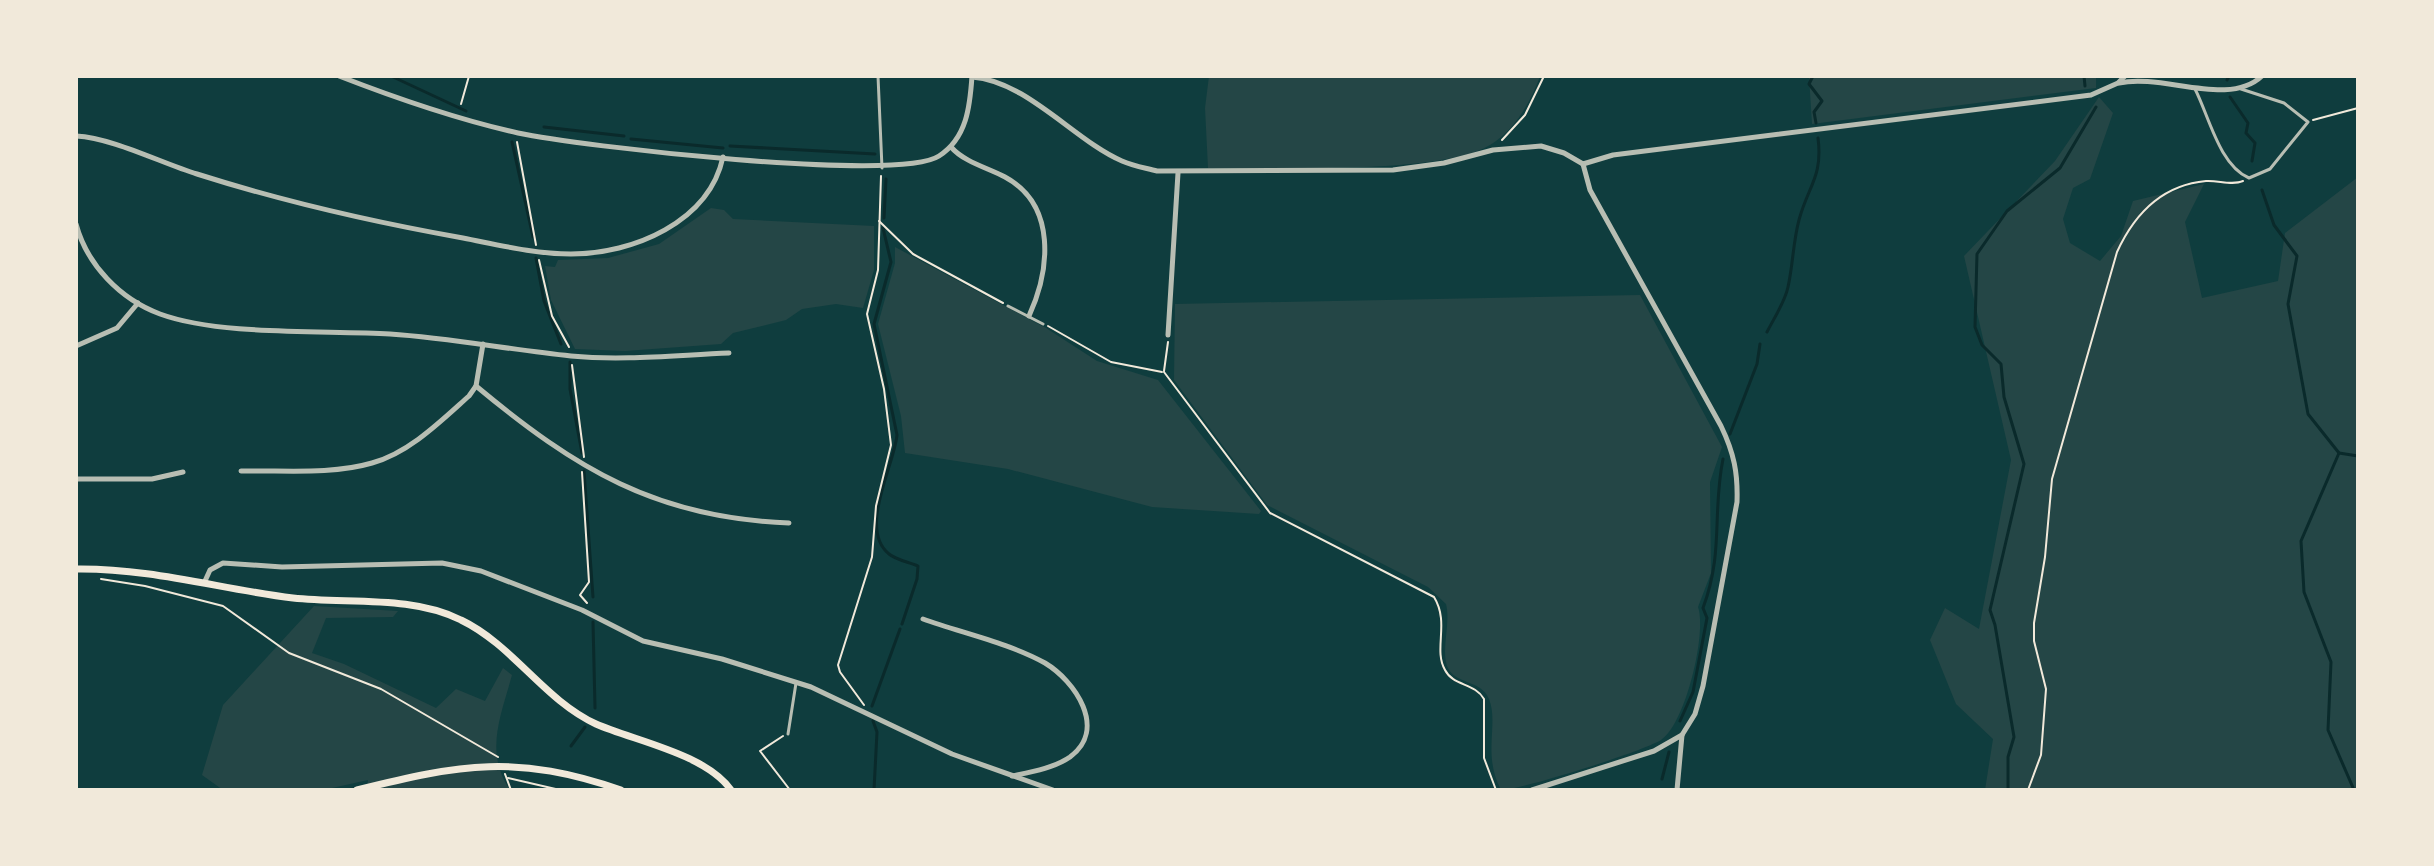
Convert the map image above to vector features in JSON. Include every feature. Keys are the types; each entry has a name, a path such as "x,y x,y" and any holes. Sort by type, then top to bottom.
{"main road":[{"path":"76,569 118,570 205,581 291,598 397,605 449,614 502,647 568,706 592,722 681,757 721,779 731,790"},
{"path":"357,790 460,767 500,762 556,771 621,790"}],"street":[{"path":"339,76 408,103 519,133 570,143 882,168 929,162 951,147 967,118 972,77 1000,85 1052,113 1121,161 1178,173 1393,170 1444,163 1493,150 1541,146 1583,164 1613,155 2091,95 2118,83 2151,78 2193,86 2241,89 2262,76"},
{"path":"2118,83 2125,76"},
{"path":"76,136 336,213 506,246 572,254 610,250 666,228 703,201 720,174 723,157"},
{"path":"951,147 1016,184 1039,211 1044,230 1043,272 1040,290 1029,316"},
{"path":"1583,164 1590,190 1721,426 1733,452 1738,475 1737,502 1703,686 1695,714 1682,735 1677,790"},
{"path":"1168,335 1178,173"},
{"path":"76,224 78,237 111,283 138,303 184,321 271,329 394,334 572,356 618,358 729,353"},
{"path":"76,346 117,328 138,303"},
{"path":"241,471 349,468 374,463 418,439 476,386 483,344"},
{"path":"476,386 525,426 635,493 672,507 715,517 789,523"},
{"path":"76,479 152,479 183,472"},
{"path":"205,581 210,570 223,563 282,567 447,563 481,571 665,648 722,659 796,683 862,710 952,754 1053,790"},
{"path":"923,619 1043,663 1064,679 1080,700 1088,723 1082,747 1063,762 1012,776"},
{"path":"1532,790 1654,751 1682,735"}],"lane":[{"path":"878,76 882,168"},
{"path":"2193,86 2219,143 2239,174 2249,178 2270,169 2308,122 2284,103 2241,89"},
{"path":"1008,306 1043,324"},
{"path":"788,734 796,683"}],"path":[{"path":"461,104 469,76"},
{"path":"1493,150 1525,115 1544,76"},
{"path":"2308,122 2358,108"},
{"path":"519,133 517,154 536,242"},
{"path":"2028,790 2041,755 2046,689 2034,641 2034,623 2045,557 2052,479 2117,252 2134,219 2158,200 2201,182 2237,184 2249,178"},
{"path":"862,710 864,702 838,665 872,557 876,506 891,445 886,401 867,314 878,270 881,182"},
{"path":"879,221 913,254 1008,306"},
{"path":"539,258 552,316 572,356 572,383 584,443 581,475 589,582 580,595 591,607 589,614"},
{"path":"1043,324 1111,362 1164,372"},
{"path":"1168,335 1164,372 1270,513 1434,597 1444,622 1443,665 1446,673 1480,692 1484,699 1484,758 1496,790"},
{"path":"91,579 145,586 223,606 289,653 381,689 491,750 500,762 511,790"},
{"path":"788,734 760,751 790,790"},
{"path":"507,778 560,790"}],"shaded area":[{"path":"1209,76 1540,76 1527,106 1507,132 1490,145 1466,155 1396,165 1208,168 1205,108"},
{"path":"1809,76 2096,76 2096,88 1812,124"},
{"path":"2099,97 2113,113 2090,179 2073,188 2063,219 2070,243 2100,261 2121,236 2133,201 2204,184 2185,222 2202,298 2278,281 2285,233 2358,177 2358,790 1985,790 1993,739 1956,704 1930,640 1945,608 1979,629 2011,460 1964,256 2055,161"},
{"path":"711,208 724,210 733,219 874,226 874,270 863,308 836,304 802,309 786,320 733,333 721,344 625,351 575,349 551,300 545,266 555,267 558,260 608,258 659,244"},
{"path":"895,247 1046,328 1097,361 1158,380 1261,511 1259,514 1152,507 1008,469 905,453 901,416 878,324 895,263"},
{"path":"1640,295 1722,447 1710,482 1711,573 1698,607 1700,636 1692,676 1679,716 1661,740 1582,769 1501,790 1495,777 1491,752 1492,709 1489,699 1480,688 1455,676 1447,666 1446,604 1428,587 1267,505 1174,380 1175,304"},
{"path":"314,606 398,611 393,617 326,618 312,653 344,664 436,708 456,689 485,701 503,668 512,675 496,748 502,776 510,790 367,790 368,780 323,790 223,790 202,775 223,705"}],"waterway":[{"path":"391,76 466,111"},
{"path":"1813,76 1809,84 1822,101 1814,112 1816,123"},
{"path":"2084,76 2085,86"},
{"path":"2227,80 2229,76"},
{"path":"2230,97 2248,123 2246,133 2255,143 2252,161"},
{"path":"2008,790 2008,757 2014,737 1990,610 2024,464 2004,397 2001,364 1982,345 1975,327 1977,254 2007,211 2060,168 2096,107"},
{"path":"544,127 624,136"},
{"path":"1767,332 1787,293 1799,220 1817,172 1818,138"},
{"path":"631,139 723,148"},
{"path":"512,142 533,237"},
{"path":"730,146 875,154"},
{"path":"884,218 886,179"},
{"path":"2262,190 2274,225 2297,256 2288,304 2308,414 2339,453 2301,541 2304,592 2331,662 2328,730 2354,790"},
{"path":"883,228 891,262 874,324 897,435 880,497 877,529 880,543 889,554 918,566 917,579 902,624"},
{"path":"536,258 544,301 561,344"},
{"path":"1730,434 1757,364 1760,344"},
{"path":"570,362 570,389 582,453"},
{"path":"2339,453 2358,456"},
{"path":"1680,721 1693,692 1707,618 1703,608 1716,550 1723,459"},
{"path":"584,471 593,597"},
{"path":"593,622 595,708"},
{"path":"872,706 900,629"},
{"path":"873,721 877,732 874,790"},
{"path":"571,746 585,727"},
{"path":"1662,779 1669,752"}]}
